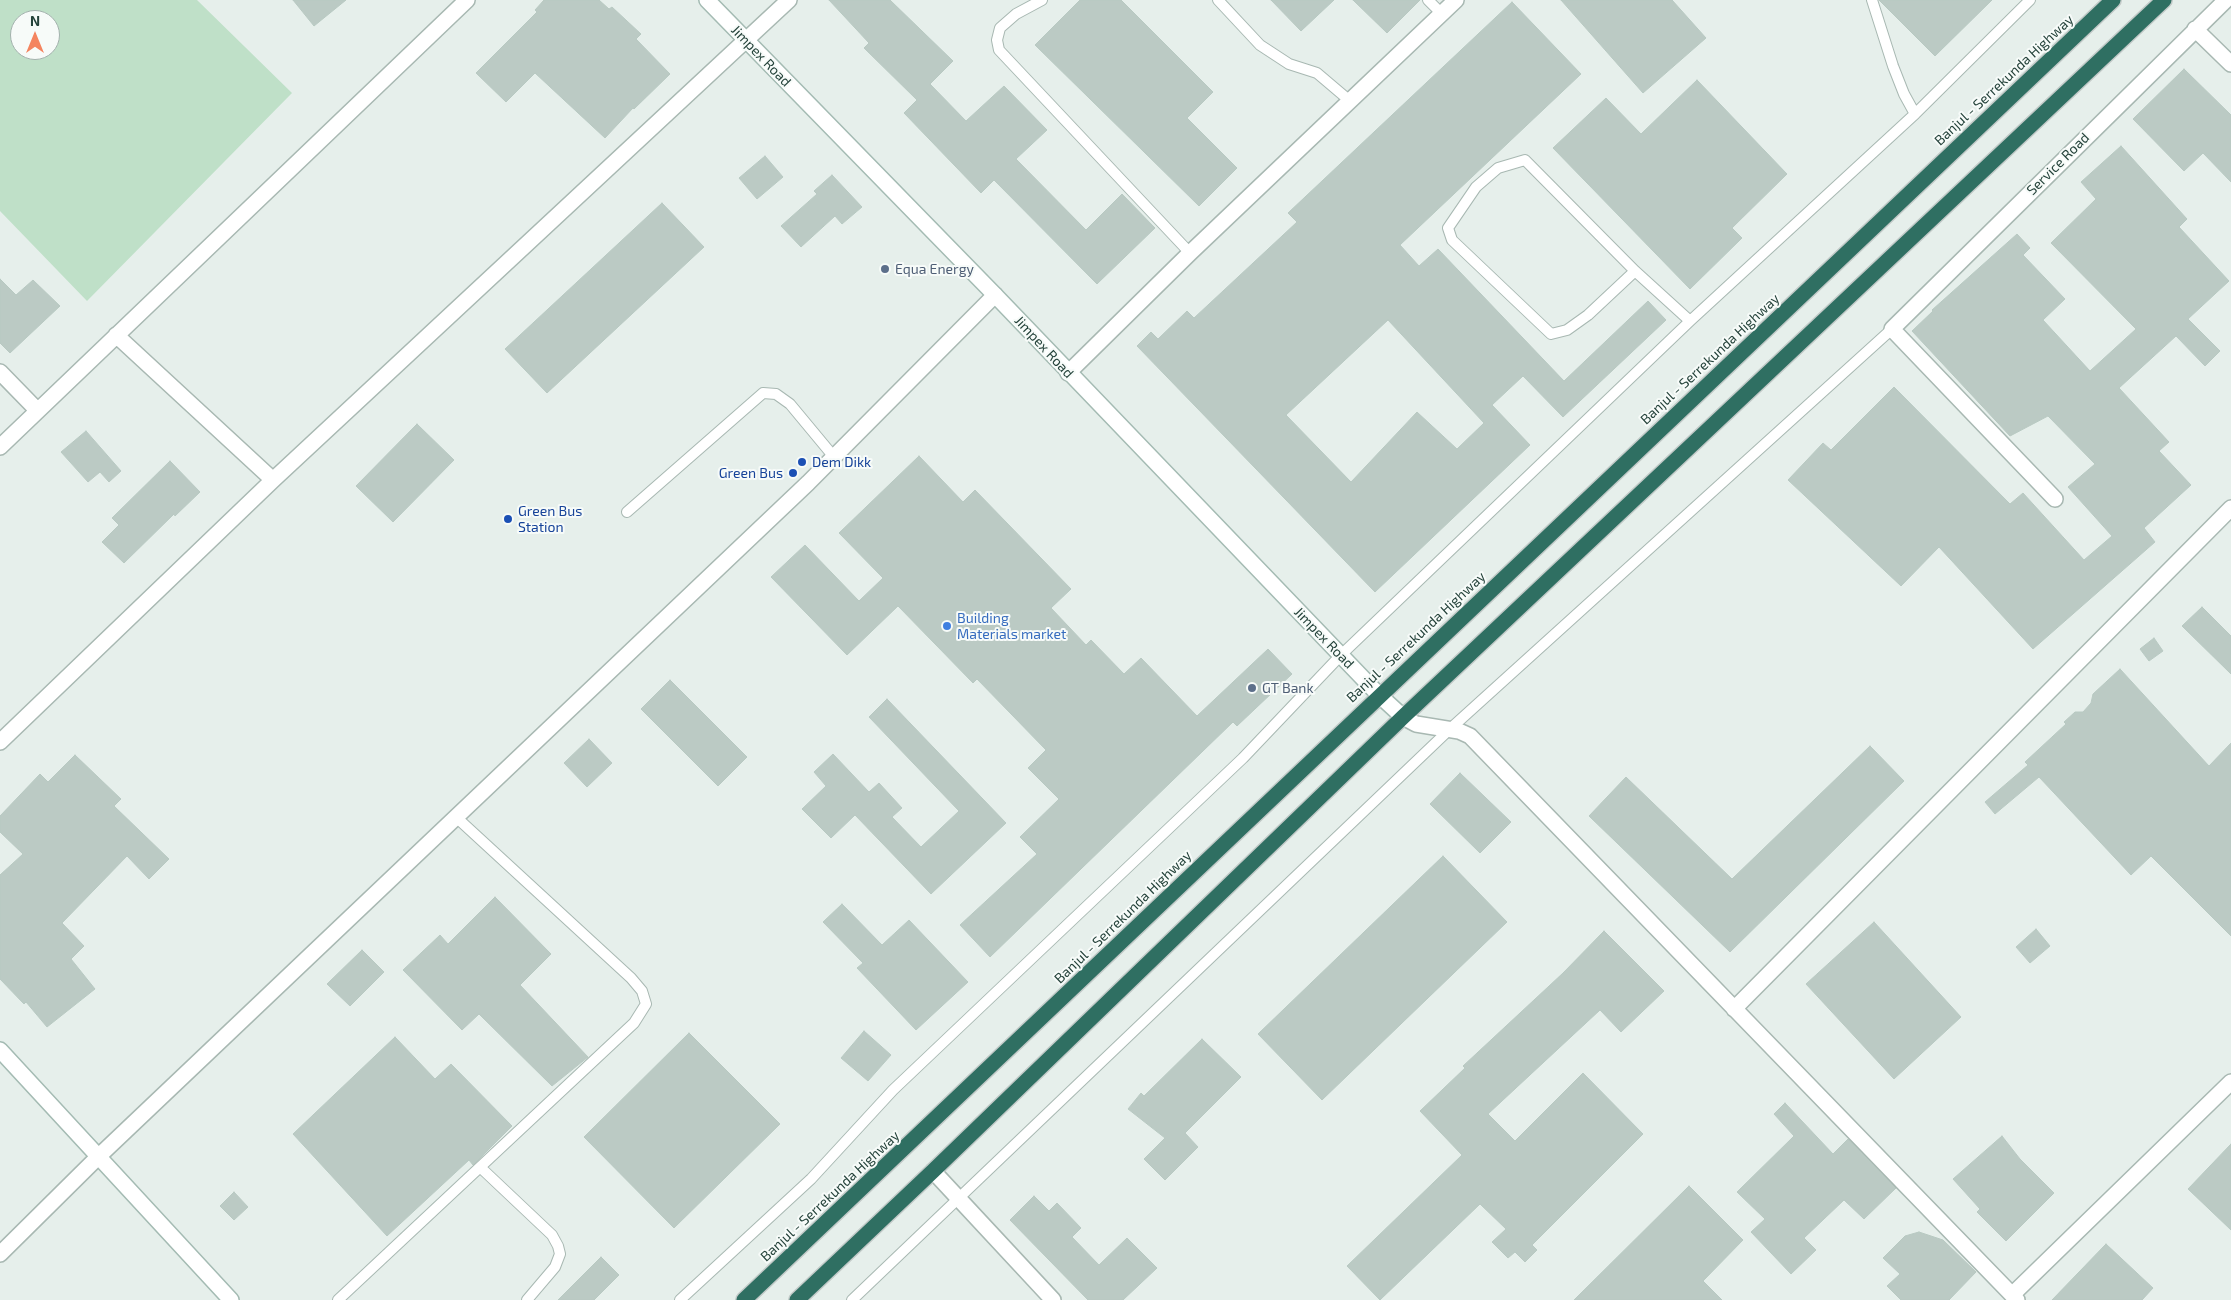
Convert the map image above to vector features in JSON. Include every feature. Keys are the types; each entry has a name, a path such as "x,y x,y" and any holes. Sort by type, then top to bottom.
{"highway":[{"name":"Banjul - Serrekunda Highway","path":"744,1300 2113,0"},
{"path":"797,1300 1403,716 2164,0"}],"street":[{"path":"0,447 467,0"},
{"name":"Jimpex Road","path":"707,0 995,295 1379,695 1403,716 1416,724 1450,729 1470,736 2014,1297"},
{"path":"0,742 273,480 789,0"},
{"path":"1068,373 1190,252 1456,0"},
{"name":"Service Road","path":"1892,329 2194,29 2226,0"},
{"path":"2194,29 2231,64"},
{"path":"0,1254 99,1156 834,457 995,295"},
{"path":"1892,329 2055,499"},
{"path":"116,335 273,480"},
{"path":"0,372 37,410"},
{"path":"1734,1009 2231,508"},
{"path":"0,1050 231,1300"},
{"path":"2014,1297 2231,1082"},
{"path":"933,1171 1053,1300"}],"lane":[{"path":"1042,0 1016,14 1000,28 997,40 999,50 1190,252"},
{"path":"1218,0 1260,46 1289,64 1318,73 1350,101"},
{"path":"1428,0 1442,14"},
{"path":"1872,0 1893,66 1904,94 1915,114"},
{"path":"680,1300 811,1179 900,1084 1243,758 1341,655 1690,320 1915,114 2030,0"},
{"path":"1634,271 1588,315 1567,330 1551,334 1452,240 1448,228 1476,187 1498,168 1525,160 1634,271 1690,320"},
{"path":"852,1300 959,1200 1450,729 1892,329"},
{"path":"627,512 763,394 776,394 790,404 834,457"},
{"path":"338,1300 634,1023 646,1004 642,991 631,978 456,817"},
{"path":"480,1167 552,1235 558,1246 560,1254 555,1267 527,1300"}],"green space":[{"path":"0,0 197,0 292,93 87,301 0,211"}],"building":[{"path":"293,0 346,0 314,26"},
{"path":"544,0 599,0 609,9 612,7 641,34 636,39 670,74 633,108 605,138 535,73 506,102 476,73 537,12 535,10"},
{"path":"829,0 890,0 953,61 930,84 966,121 1004,86 1047,130 1016,159 1086,230 1122,194 1155,228 1097,284 994,180 981,193 904,113 917,100 864,48 869,43"},
{"path":"1080,0 1121,0 1213,92 1187,118 1237,168 1199,206 1035,45"},
{"path":"1271,0 1334,0 1301,31"},
{"path":"1353,0 1420,0 1387,33"},
{"path":"1561,0 1672,0 1706,38 1643,93"},
{"path":"1879,0 1992,0 1935,56"},
{"path":"1512,2 1581,74 1400,245 1419,266 1438,249 1564,381 1648,301 1666,320 1563,417 1523,376 1492,405 1530,445 1375,592 1137,346 1151,332 1158,339 1187,311 1194,318 1297,222 1288,213","holes":["1388,320 1484,423 1457,449 1417,412 1351,482 1286,415"]},
{"path":"2184,69 2231,115 2231,182 2203,153 2184,171 2133,119"},
{"path":"1697,80 1787,174 1732,228 1742,238 1690,289 1553,148 1606,98 1641,134"},
{"path":"2121,146 2187,219 2179,227 2229,281 2188,319 2220,351 2205,366 2176,336 2119,388 2169,442 2159,451 2191,485 2144,528 2155,542 2033,649 1939,547 1901,586 1788,480 1823,443 1831,450 1894,387 2010,504 2023,493 2084,560 2112,536 2068,487 2095,464 2048,416 2010,436 1912,331 1932,310 2017,234 2030,248 2023,255 2065,299 2043,320 2090,371 2136,329 2051,243 2096,199 2081,182"},
{"path":"765,156 783,177 757,199 739,178"},
{"path":"832,175 862,207 842,224 835,216 801,247 781,226 817,194 814,191"},
{"path":"662,203 704,247 547,393 505,349"},
{"path":"0,279 16,295 33,280 60,306 10,353 0,343"},
{"path":"417,424 454,460 393,522 356,486"},
{"path":"86,431 121,471 109,482 100,472 88,482 61,452"},
{"path":"919,456 963,502 975,490 1071,589 1051,608 1086,645 1091,640 1124,674 1141,658 1197,716 1268,649 1292,674 1237,726 1233,722 990,957 960,925 1037,854 1020,837 1059,799 1028,768 1046,750 977,679 973,683 898,606 847,655 771,577 805,545 859,601 883,578 839,533"},
{"path":"170,461 200,492 175,516 174,514 124,563 102,542 119,525 112,518"},
{"path":"2202,607 2231,636 2231,674 2182,626"},
{"path":"2154,638 2163,651 2149,661 2140,649"},
{"path":"2120,669 2209,766 2231,743 2231,936 2151,856 2131,875 2039,777 1995,814 1985,802 2028,765 2025,762 2066,724 2064,722 2075,712 2083,712 2091,703 2093,694"},
{"path":"670,680 747,757 718,786 641,709"},
{"path":"887,699 1006,823 931,894 855,815 831,838 802,809 826,786 814,772 833,754 869,792 879,783 902,808 892,817 921,847 959,811 869,717"},
{"path":"589,739 612,763 587,787 564,763"},
{"path":"1870,746 1904,781 1730,952 1589,816 1626,777 1732,879"},
{"path":"75,755 121,799 114,806 169,859 149,879 127,856 62,923 84,946 71,959 95,989 47,1027 26,1002 24,1004 0,979 0,875 23,854 0,832 0,816 40,774 48,782"},
{"path":"1460,773 1511,822 1480,853 1430,804"},
{"path":"1443,856 1507,922 1322,1100 1258,1034"},
{"path":"495,897 551,954 520,985 588,1057 552,1086 479,1014 462,1030 403,970 440,935 448,944"},
{"path":"842,904 882,945 909,920 968,982 916,1030 857,968 863,963 823,922"},
{"path":"1874,922 1961,1017 1894,1079 1806,984"},
{"path":"2036,929 2050,946 2030,963 2016,947"},
{"path":"1604,931 1664,991 1621,1032 1600,1010 1488,1114 1515,1141 1583,1073 1643,1134 1532,1245 1537,1250 1525,1262 1515,1252 1508,1258 1492,1242 1506,1229 1480,1204 1380,1300 1347,1266 1462,1155 1420,1111 1465,1068 1463,1066 1563,973"},
{"path":"362,950 384,972 350,1006 327,984"},
{"path":"864,1031 891,1055 868,1081 841,1058"},
{"path":"689,1033 780,1124 674,1228 584,1137"},
{"path":"395,1037 435,1079 451,1064 512,1126 473,1165 469,1160 387,1236 293,1134"},
{"path":"1202,1039 1241,1077 1185,1133 1198,1147 1165,1180 1144,1159 1165,1138 1128,1109 1141,1093 1144,1096"},
{"path":"1785,1103 1833,1154 1848,1139 1896,1188 1864,1219 1844,1200 1804,1238 1816,1250 1791,1274 1751,1232 1765,1219 1737,1192 1794,1136 1774,1114"},
{"path":"2002,1136 2020,1159 2054,1193 2006,1241 1977,1212 1980,1209 1953,1179"},
{"path":"2231,1144 2231,1230 2188,1189"},
{"path":"1689,1186 1743,1240 1703,1281 1722,1300 1574,1300"},
{"path":"234,1192 248,1207 234,1220 220,1206"},
{"path":"1034,1196 1049,1211 1057,1203 1081,1228 1072,1237 1099,1265 1127,1238 1157,1268 1123,1300 1088,1300 1010,1220"},
{"path":"1919,1232 1943,1240 1976,1272 1949,1300 1901,1300 1887,1286 1900,1274 1883,1258 1905,1236"},
{"path":"2106,1244 2153,1288 2142,1300 2052,1300"},
{"path":"601,1257 619,1275 594,1300 558,1300"}],"place":[{"name":"Equa Energy","path":"885,269"},
{"name":"Dem Dikk","path":"802,462"},
{"name":"Green Bus","path":"793,473"},
{"name":"Green Bus Station","path":"508,519"},
{"name":"Building Materials market","path":"947,626"},
{"name":"GT Bank","path":"1252,688"}]}
